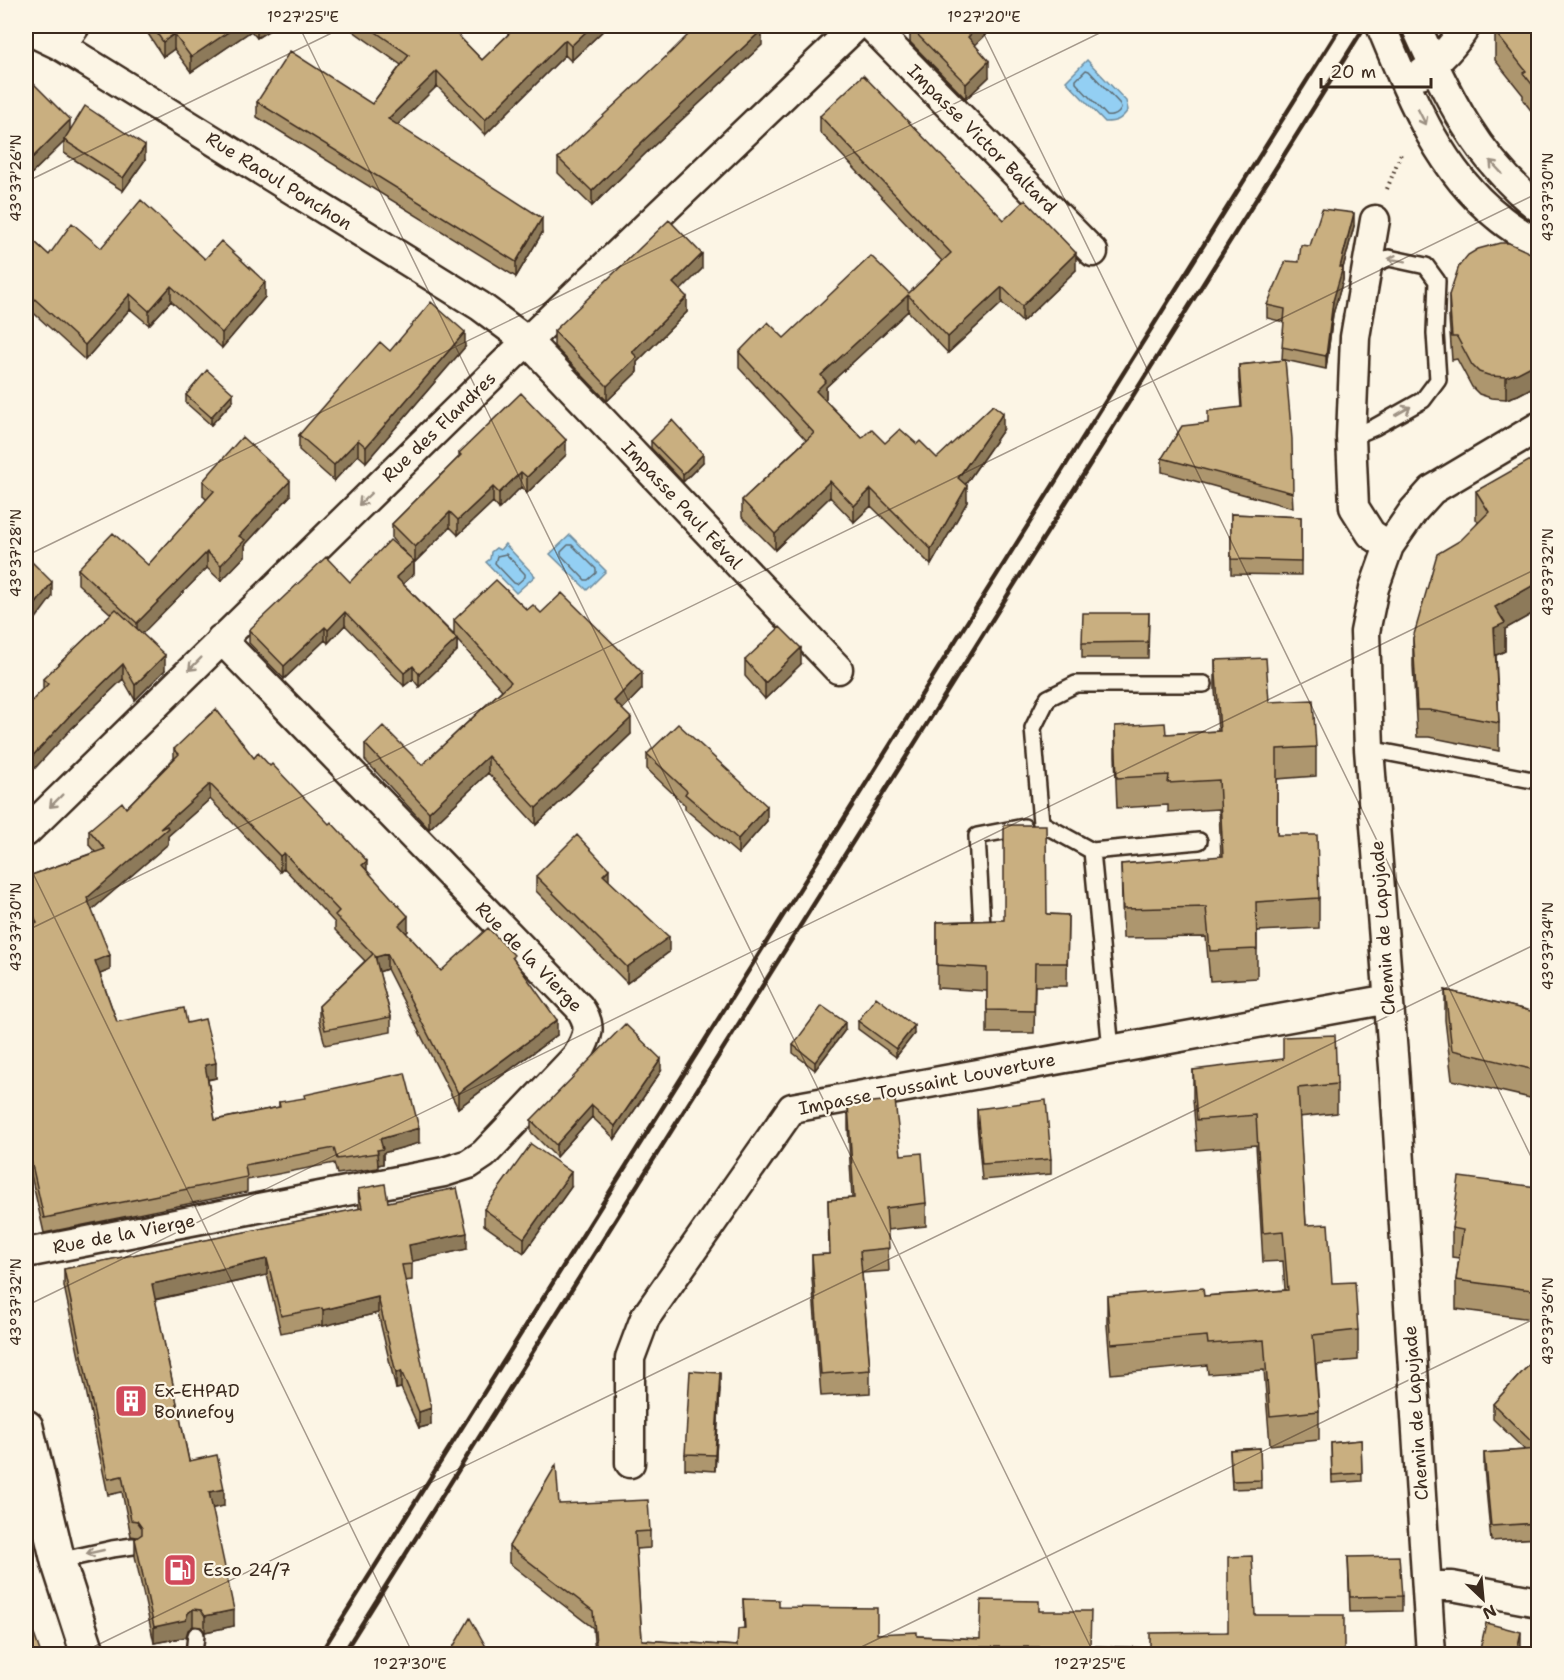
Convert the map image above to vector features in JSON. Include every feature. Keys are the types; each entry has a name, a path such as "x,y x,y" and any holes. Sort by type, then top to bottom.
{"main road":[{"path":"26,1427 58,1561 88,1654"}],"street":[{"name":"Rue des Flandres","path":"26,832 527,341 856,26"},
{"name":"Impasse Victor Baltard","path":"870,26 1093,252"},
{"path":"1381,26 1406,85 1444,155 1470,190 1497,216 1539,244"},
{"path":"1416,26 1458,115 1490,160 1518,192 1539,207"},
{"path":"1406,85 1434,65 1466,26"},
{"name":"Rue Raoul Ponchon","path":"31,30 68,36 480,306 527,341"},
{"path":"1376,220 1354,337 1351,436 1354,507 1371,534 1389,546"},
{"name":"Impasse Paul Féval","path":"527,341 838,669"},
{"name":"Chemin de Lapujade","path":"1431,1654 1389,999 1369,749 1365,632 1374,588 1389,546 1414,510 1432,490 1539,427"},
{"name":"Rue de la Vierge","path":"26,1253 444,1172 469,1164 492,1146 577,1056 585,1043 588,1030 586,1017 579,1007 221,639"},
{"name":"Impasse Toussaint Louverture","path":"630,1463 630,1358 645,1318 792,1108 1389,999"},
{"path":"1427,1586 1452,1586 1539,1602"}],"lane":[{"path":"1351,436 1375,427 1423,400 1438,380 1435,333 1437,281 1426,267 1389,258 1367,267"},
{"path":"1041,823 1033,728 1048,698 1076,684 1204,684"},
{"path":"1369,749 1539,780"},
{"path":"982,927 977,836 1041,823 1092,851 1199,841"},
{"path":"1092,851 1110,1050"},
{"path":"58,1561 133,1546"},
{"path":"195,1654 196,1635"}],"path":[{"path":"1376,220 1405,143"}],"water":[{"path":"1087,60 1126,101 1128,110 1118,120 1105,122 1066,81"},
{"path":"570,535 606,571 587,590 550,554"},
{"path":"505,544 535,576 516,593 486,562 490,559 491,552 496,548 500,550"}],"building":[{"path":"152,26 237,26 191,57 174,34 163,42"},
{"path":"367,26 449,26 482,60 517,26 592,26 571,46 565,40 485,120 437,71 388,119 542,218 516,262 257,102 290,51 372,104 409,55"},
{"path":"697,26 758,26 762,30 592,191 558,158"},
{"path":"979,26 968,37 989,61 966,84 910,27"},
{"path":"1499,26 1539,26 1539,93 1523,73 1526,71 1495,32"},
{"path":"863,75 1004,220 1025,200 1076,253 1022,306 1002,287 948,337 908,295 821,375 826,381 816,391 862,438 871,429 885,443 900,429 917,444 920,441 937,458 993,405 1003,413 958,478 967,486 931,549 871,489 854,506 830,481 775,534 742,500 814,433 739,352 768,322 784,338 871,256 909,293 951,253 820,116"},
{"path":"26,76 70,120 26,164"},
{"path":"85,106 145,146 123,178 64,140"},
{"path":"141,200 205,259 221,241 265,282 222,333 171,286 149,311 130,294 85,345 26,291 26,234 49,255 72,223 101,248"},
{"path":"1322,209 1354,213 1340,267 1343,267 1333,301 1326,356 1282,347 1285,309 1267,305 1286,261 1299,262 1301,245 1310,246"},
{"path":"669,220 702,254 673,283 687,297 632,352 637,357 607,386 554,331"},
{"path":"1509,243 1539,257 1539,362 1506,377 1479,372 1472,365 1457,337 1452,337 1449,295 1459,266 1468,255 1478,249"},
{"path":"431,302 465,332 366,447 358,440 334,465 299,435 380,342 390,351"},
{"path":"1285,360 1292,439 1293,493 1162,458 1182,426 1208,423 1208,411 1242,407 1239,365"},
{"path":"207,370 233,393 211,417 186,395"},
{"path":"521,393 566,440 527,477 521,472 499,493 493,487 458,520 450,512 415,547 392,524 461,455 459,453"},
{"path":"672,420 703,454 683,474 651,441"},
{"path":"242,437 290,481 239,536 245,540 221,565 207,552 137,623 78,569 113,533 148,565 214,491 203,481"},
{"path":"1534,458 1539,466 1539,582 1495,607 1505,623 1494,628 1499,723 1429,710 1417,710 1413,638 1437,554 1461,540 1489,512 1476,491"},
{"path":"1231,514 1301,517 1301,561 1231,559"},
{"path":"390,540 414,561 396,577 457,639 419,674 413,666 404,673 345,612 328,630 325,627 284,666 249,630 326,557 350,582"},
{"path":"26,556 52,582 26,617"},
{"path":"496,580 527,610 533,605 541,613 562,593 642,672 614,701 631,718 536,808 488,756 429,812 365,744 383,726 422,765 511,682 454,620"},
{"path":"116,609 165,655 135,685 123,664 72,713 26,763 26,707 48,684 43,679"},
{"path":"1083,613 1149,613 1148,642 1082,643"},
{"path":"780,627 801,648 765,683 745,660"},
{"path":"1266,658 1269,702 1313,700 1316,747 1277,749 1277,835 1317,835 1319,898 1256,902 1257,949 1210,951 1206,907 1123,909 1121,864 1223,856 1219,780 1168,783 1169,775 1117,778 1115,726 1165,723 1166,734 1220,731 1215,660"},
{"path":"216,709 254,758 258,753 270,766 272,764 367,861 362,865 408,916 399,925 441,971 488,928 514,955 512,957 557,1020 458,1093 387,954 375,956 391,1017 325,1030 319,1006 373,954 335,915 339,911 284,853 280,856 210,784 160,829 167,826 168,828 87,898 110,955 95,961 117,1022 184,1008 187,1023 205,1019 216,1063 205,1065 215,1120 280,1107 279,1102 305,1098 304,1095 405,1073 419,1128 380,1139 383,1149 377,1150 378,1153 337,1159 334,1148 245,1165 247,1177 44,1218 26,1138 26,927 37,923 26,896 26,877 105,849 89,830 122,802 126,808 179,754 174,749"},
{"path":"678,724 767,806 738,839 685,794 687,791 647,754"},
{"path":"1004,825 1046,825 1047,914 1068,915 1067,963 1035,963 1034,1011 987,1010 987,968 937,965 937,922 1004,920"},
{"path":"577,835 609,869 603,875 669,937 627,967 536,876"},
{"path":"1445,990 1539,1013 1539,1071 1452,1050"},
{"path":"876,997 914,1026 896,1049 858,1021"},
{"path":"822,1006 845,1022 815,1062 793,1045"},
{"path":"625,1024 661,1059 615,1126 592,1105 556,1145 531,1120"},
{"path":"1335,1035 1337,1084 1298,1088 1306,1225 1328,1224 1332,1283 1355,1282 1358,1330 1313,1335 1319,1411 1270,1416 1264,1340 1208,1344 1207,1336 1111,1344 1107,1296 1203,1288 1204,1296 1288,1290 1283,1231 1263,1233 1256,1115 1197,1120 1193,1070 1283,1059 1283,1037"},
{"path":"895,1100 901,1155 922,1153 926,1203 886,1208 889,1248 860,1251 870,1370 821,1374 812,1255 830,1254 828,1200 854,1198 848,1104"},
{"path":"1046,1100 1051,1159 982,1164 977,1109"},
{"path":"531,1144 571,1172 524,1238 484,1209"},
{"path":"1459,1177 1537,1187 1533,1220 1539,1221 1539,1291 1456,1280 1463,1230 1452,1228"},
{"path":"385,1184 388,1202 457,1188 467,1233 409,1245 412,1264 402,1265 431,1408 419,1412 401,1371 396,1373 378,1297 323,1310 322,1308 281,1316 267,1259 152,1284 189,1461 217,1455 224,1489 209,1492 234,1610 205,1616 201,1610 193,1609 188,1613 186,1620 154,1627 135,1539 142,1534 142,1528 137,1521 131,1520 122,1476 108,1479 64,1269 362,1208 358,1189"},
{"path":"1539,1355 1539,1449 1493,1404"},
{"path":"690,1371 720,1373 715,1455 685,1454"},
{"path":"1361,1440 1362,1473 1332,1475 1331,1443"},
{"path":"1260,1448 1261,1480 1232,1481 1230,1450"},
{"path":"1539,1449 1539,1523 1491,1526 1484,1453"},
{"path":"556,1465 559,1504 648,1500 650,1531 635,1532 642,1640 737,1646 738,1629 745,1628 743,1599 779,1600 779,1607 877,1608 877,1634 917,1632 917,1636 980,1639 981,1600 1039,1601 1039,1611 1091,1611 1090,1646 1150,1648 1150,1633 1228,1632 1228,1557 1252,1556 1255,1615 1344,1615 1344,1654 1043,1654 1043,1647 980,1647 980,1654 597,1654 593,1611 509,1546"},
{"path":"1399,1556 1402,1596 1350,1597 1348,1557"},
{"path":"26,1612 41,1654 26,1654"},
{"path":"470,1618 490,1654 449,1654"},
{"path":"1486,1623 1521,1632 1516,1654 1479,1654"}],"railway":[{"path":"320,1654 1341,26"},
{"path":"343,1654 1365,26"}],"place":[{"name":"Ex-EHPAD Bonnefoy","path":"131,1401"},
{"name":"Esso 24/7","path":"180,1570"}]}
